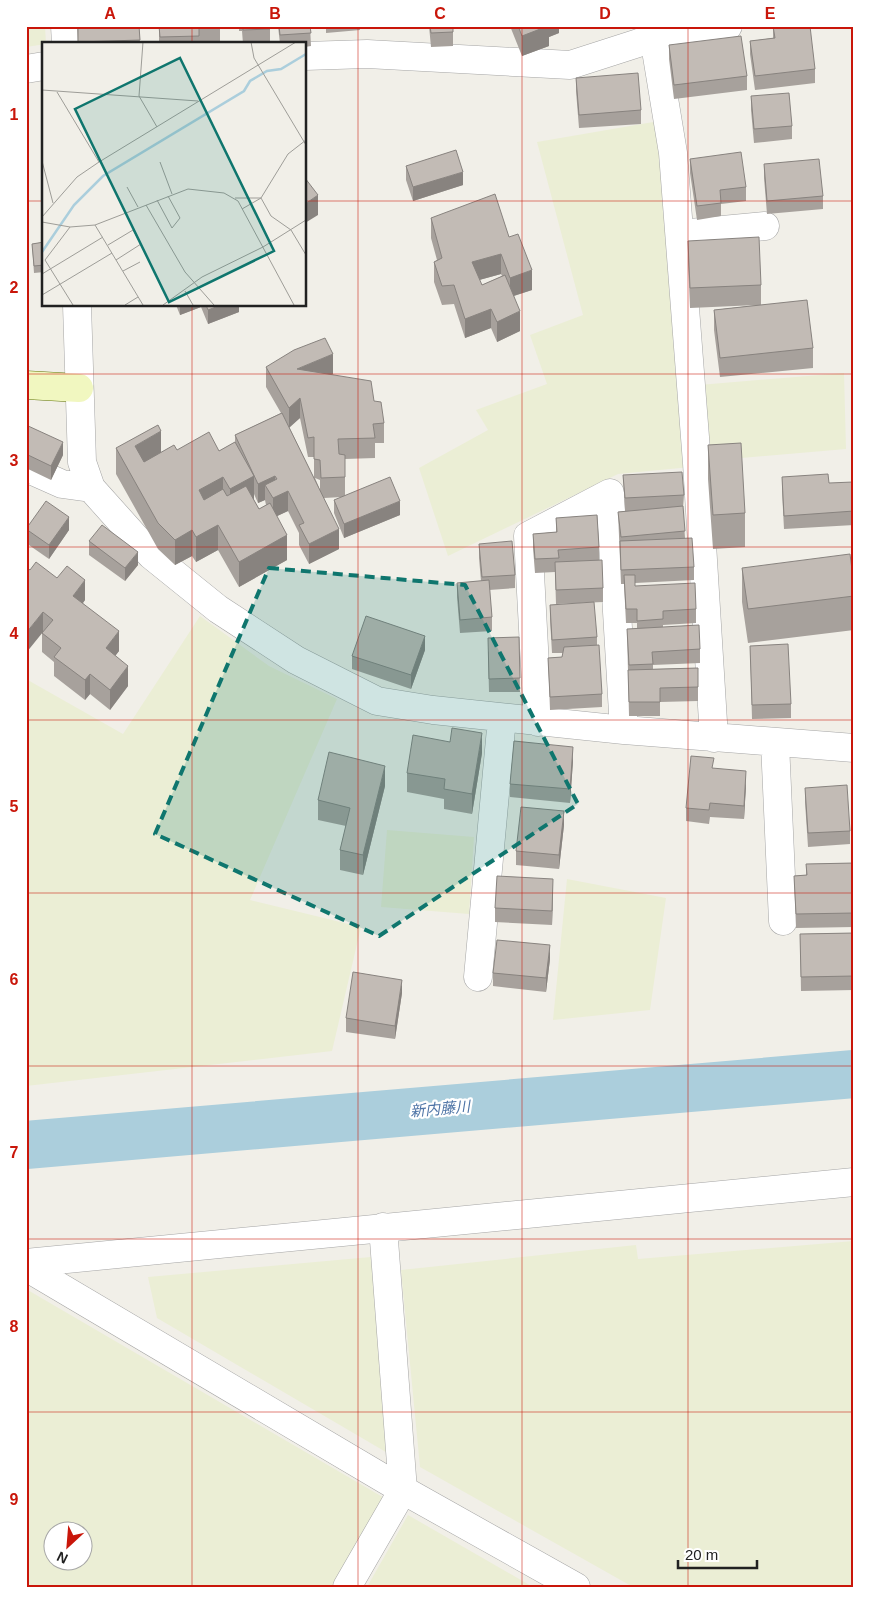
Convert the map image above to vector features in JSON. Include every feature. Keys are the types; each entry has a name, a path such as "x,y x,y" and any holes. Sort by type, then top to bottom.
{"street":[{"path":"65,26 66,42"},
{"path":"306,56 366,54 570,65 652,32 728,26"},
{"path":"652,32 673,153 697,454 714,738"},
{"path":"26,69 42,66"},
{"path":"680,234 765,226"},
{"path":"77,306 82,462 91,488 151,555 218,609 296,660 377,701 538,722 714,738 854,748"},
{"path":"26,385 80,388"},
{"path":"26,468 62,484 91,488"},
{"path":"538,722 528,536 610,493 624,730"},
{"path":"478,977 502,718"},
{"path":"775,743 783,921"},
{"path":"26,1263 854,1182"},
{"path":"347,1587 403,1490 383,1227"},
{"path":"26,1267 403,1490 576,1587"}],"highlighted area":[{"path":"269,568 465,585 578,804 379,936 155,834"}],"green space":[{"path":"26,26 45,26 46,42 42,42 42,45 26,47"},
{"path":"659,121 691,467 618,474 448,556 419,468 488,430 476,410 547,384 530,335 583,315 537,142"},
{"path":"844,373 846,449 707,461 699,385"},
{"path":"200,616 269,666 337,699 250,900 361,927 332,1051 26,1086 26,679 123,734"},
{"path":"387,830 474,837 469,914 381,907"},
{"path":"567,879 666,898 650,1010 553,1020"},
{"path":"854,1241 854,1587 633,1587 420,1467 401,1270 636,1245 638,1259"},
{"path":"371,1257 391,1455 157,1318 148,1277"},
{"path":"26,1289 386,1499 333,1587 26,1587"},
{"path":"408,1515 533,1587 367,1587"}],"building":[{"path":"78,26 139,26 140,40 78,42"},
{"path":"159,26 199,26 199,36 160,37"},
{"path":"243,26 270,26 270,29 243,30"},
{"path":"279,26 310,26 311,33 280,35"},
{"path":"430,26 453,26 453,32 431,33"},
{"path":"518,26 548,26 522,36"},
{"path":"773,26 810,26 815,69 755,76 750,41 775,38"},
{"path":"741,36 747,76 674,85 669,45"},
{"path":"638,73 641,110 579,115 576,78"},
{"path":"789,93 792,126 754,129 751,96"},
{"path":"456,150 463,172 413,187 406,166"},
{"path":"741,152 746,187 720,190 721,203 697,206 690,159"},
{"path":"819,159 823,196 767,201 764,164"},
{"path":"306,179 318,195 306,203"},
{"path":"495,194 509,237 518,234 532,270 510,278 501,254 472,262 482,285 505,275 520,311 497,322 491,309 465,319 454,285 442,286 434,262 442,258 431,218"},
{"path":"759,237 761,285 690,288 688,241"},
{"path":"42,242 42,265 34,266 32,244"},
{"path":"807,300 813,348 720,358 714,310"},
{"path":"206,306 218,306 208,310"},
{"path":"325,338 333,354 297,369 371,381 374,401 381,402 384,423 373,424 375,438 338,439 339,454 345,455 345,477 321,478 320,460 314,459 314,437 308,438 300,398 289,408 266,367 294,350"},
{"path":"282,413 339,529 309,544 299,525 304,523 288,491 273,498 265,485 277,479 275,476 258,484 235,435"},
{"path":"26,425 63,442 51,466 26,454"},
{"path":"158,425 161,431 135,446 144,462 174,445 177,450 209,432 219,451 235,442 254,476 230,489 223,477 199,490 204,500 223,489 227,496 246,486 259,509 270,503 287,535 239,562 218,525 196,537 192,530 175,540 158,523 116,448"},
{"path":"741,443 745,513 713,515 708,445"},
{"path":"682,472 684,495 625,498 623,475"},
{"path":"828,474 829,483 853,482 854,511 784,516 782,477"},
{"path":"390,477 400,501 344,524 334,500"},
{"path":"46,501 69,517 49,545 26,529"},
{"path":"683,506 685,531 621,537 618,512"},
{"path":"597,515 599,547 558,550 559,558 535,559 533,534 557,532 556,518"},
{"path":"102,525 138,552 125,568 89,541"},
{"path":"692,538 694,567 621,570 620,541"},
{"path":"512,541 515,575 482,577 479,544"},
{"path":"850,554 854,596 748,609 742,568"},
{"path":"602,560 603,588 556,590 555,562"},
{"path":"36,562 57,578 67,566 85,580 73,596 119,631 106,648 128,666 110,690 90,674 85,680 54,657 61,648 42,633 53,620 43,612 26,633 26,567 30,570"},
{"path":"624,575 635,575 635,586 695,583 696,609 663,611 663,619 637,621 637,609 626,609"},
{"path":"489,580 492,617 460,620 457,583"},
{"path":"594,602 597,637 552,640 550,605"},
{"path":"366,616 425,636 411,675 352,656"},
{"path":"699,625 700,649 652,652 653,664 629,665 627,629"},
{"path":"519,637 520,678 489,679 488,638"},
{"path":"788,644 791,704 752,705 750,646"},
{"path":"599,645 602,694 550,697 548,658 562,657 564,647"},
{"path":"698,668 698,687 660,688 660,702 629,702 628,670"},
{"path":"452,728 482,733 472,794 444,789 445,779 407,773 413,735 450,742"},
{"path":"514,741 573,747 570,789 510,784"},
{"path":"329,752 385,766 363,855 340,850 350,808 318,800"},
{"path":"691,756 714,758 712,768 746,771 744,806 710,803 709,810 686,808"},
{"path":"847,785 850,831 808,833 805,788"},
{"path":"521,807 564,811 559,855 516,851"},
{"path":"854,863 854,913 796,914 794,876 807,875 806,864"},
{"path":"497,876 553,879 552,911 495,908"},
{"path":"854,933 854,976 801,977 800,934"},
{"path":"497,940 550,945 546,978 493,973"},
{"path":"353,972 402,980 395,1026 346,1018"}],"waterway":[{"name":"新内藤川","path":"26,1145 854,1074"}]}
